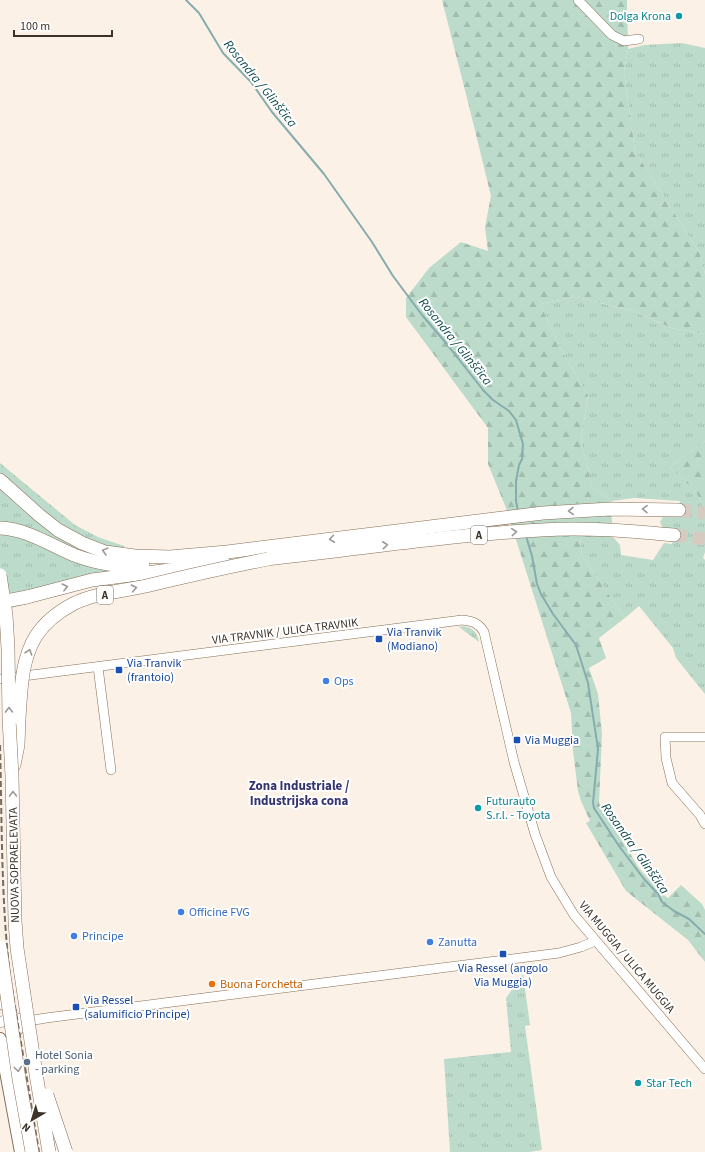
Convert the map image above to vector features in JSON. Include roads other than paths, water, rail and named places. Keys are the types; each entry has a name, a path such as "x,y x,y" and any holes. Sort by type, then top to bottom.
{"highway":[{"name":"A","path":"0,480 39,516 58,530 82,543 105,552 135,556 170,557 227,552 543,513 610,509 679,510"},
{"name":"A","path":"0,528 7,528 26,533 74,555 98,563 125,566 163,563 227,552"},
{"name":"A","path":"0,602 27,597 92,580 188,567 457,537 541,529 613,530 674,535"},
{"name":"A","path":"12,776 18,744 23,673 26,660 36,636 52,617 75,603 187,575 268,558"},
{"name":"NUOVA SOPRAELEVATA","path":"0,575 6,622 17,948 49,1152"},
{"path":"0,947 19,1079 24,1151"},
{"path":"17,948 44,1086 60,1138 66,1152"}],"main road":[{"path":"0,1038 24,1151"}],"street":[{"path":"578,0 612,35 624,41 639,39"},
{"name":"VIA TRAVNIK / ULICA TRAVNIK","path":"0,679 462,620 476,623"},
{"name":"VIA MUGGIA / ULICA MUGGIA","path":"476,623 484,632 514,762 535,834 551,877 574,915 705,1069"},
{"path":"98,667 111,770"},
{"path":"705,737 665,737 665,746 672,783 700,815 705,824"},
{"path":"0,1022 7,1018 18,1017 29,1020 559,953 581,947 595,941"},
{"path":"0,1004 18,1017"},
{"path":"2,1051 19,1029 29,1020"},
{"path":"0,1026 10,1031 19,1029"}],"waterway":[{"name":"Rosandra / Glinščica","path":"186,0 199,13 223,53 251,82 272,112 324,174 372,242 393,276 422,315 483,390 493,400 509,411 516,420 523,444 522,459 519,465 516,481 516,501 518,511"},
{"name":"Rosandra / Glinščica","path":"526,536 532,556 537,584 541,594 553,614 576,645 588,683 598,749 593,803 594,808 619,846 644,879 658,894 662,902 674,911 689,919 705,934"}],"tunnel":[{"path":"679,510 705,513"},
{"path":"674,535 705,539"}],"railway":[{"path":"0,745 2,861 7,947 10,976 39,1152"}],"place":[{"name":"Dolga Krona","path":"679,16"},
{"name":"Via Tranvik (Modiano)","path":"379,639"},
{"name":"Via Tranvik (frantoio)","path":"119,670"},
{"name":"Ops","path":"326,681"},
{"name":"Via Muggia","path":"517,740"},
{"name":"Futurauto S.r.l. - Toyota","path":"478,808"},
{"name":"Officine FVG","path":"181,912"},
{"name":"Principe","path":"74,936"},
{"name":"Zanutta","path":"430,942"},
{"name":"Via Ressel (angolo Via Muggia)","path":"503,954"},
{"name":"Buona Forchetta","path":"212,984"},
{"name":"Via Ressel (salumificio Principe)","path":"76,1007"},
{"name":"Hotel Sonia - parking","path":"27,1062"},
{"name":"Star Tech","path":"638,1083"}],"district":[{"name":"Zona Industriale / Industrijska cona","path":"299,792"}]}
